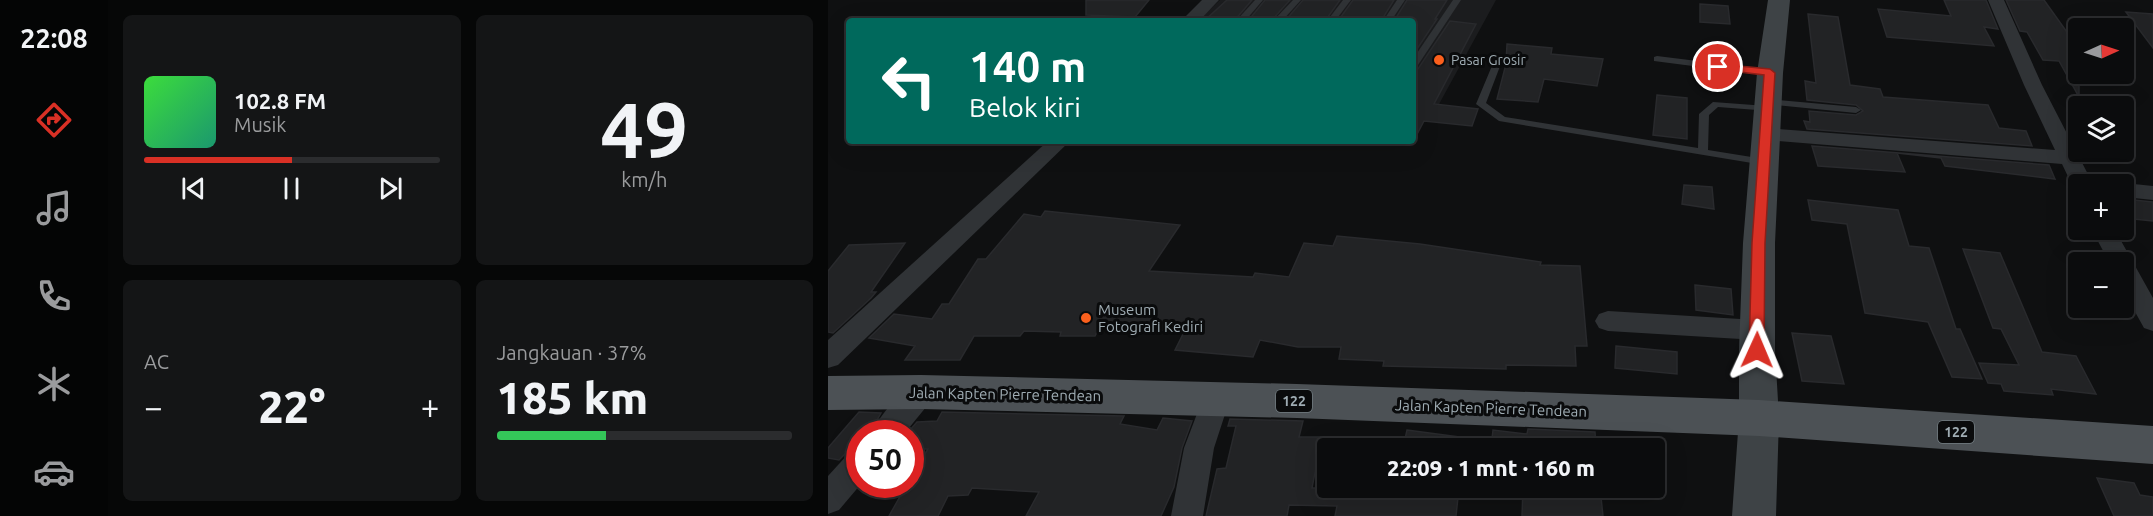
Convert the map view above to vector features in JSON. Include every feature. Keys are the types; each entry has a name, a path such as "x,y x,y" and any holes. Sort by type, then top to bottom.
{"main road":[{"path":"1754,516 1759,418 1757,330 1759,243 1767,116 1779,0"},
{"name":"Jalan Kapten Pierre Tendean","path":"828,393 921,392 1216,399 1759,418 2153,445"}],"street":[{"path":"1192,18 1211,0"},
{"path":"1996,0 2068,156"},
{"path":"1767,116 2068,158"},
{"path":"828,357 1057,144"},
{"path":"2134,191 2153,194"},
{"path":"2134,287 2153,321"},
{"path":"1608,321 1757,330"},
{"path":"897,420 921,392"},
{"path":"1187,516 1199,448 1216,399"},
{"path":"828,499 846,479"}],"lane":[{"path":"1243,18 1259,0"},
{"path":"1280,18 1297,0"},
{"path":"1333,18 1347,0"},
{"path":"1389,18 1401,0"},
{"path":"1416,62 1457,0"},
{"path":"1657,59 1767,116"},
{"path":"1498,61 1481,104 1502,119 1703,152 1767,116"},
{"path":"1703,152 1704,114 1716,104 1767,116 1856,110"}],"shaded area":[{"name":"Pasar Grosir","path":"1220,0 1496,0 1438,106 1416,108 1416,18 1200,18"}],"building":[{"path":"1086,0 1149,0 1135,17 1086,15"},
{"path":"1227,0 1252,0 1237,18 1207,18"},
{"path":"1265,0 1290,0 1274,18 1250,18"},
{"path":"1303,0 1340,0 1327,18 1288,18"},
{"path":"1353,0 1394,0 1383,18 1340,18"},
{"path":"1407,0 1447,0 1416,50 1416,18 1396,18"},
{"path":"1944,0 1986,0 1998,29 1984,27 1994,46 1887,37 1878,9 1951,16"},
{"path":"2006,0 2044,0 2068,34 2068,77 2059,61 2043,60 2027,32 2020,31"},
{"path":"1700,4 1728,6 1730,24 1700,22"},
{"path":"2126,12 2153,14 2153,48 2134,23 2134,18 2130,18"},
{"path":"1808,14 1838,17 1850,85 1880,89 1883,97 1988,105 1999,128 2026,131 2032,146 1807,129 1804,121 1810,122 1809,111 1856,115 1863,111 1856,105 1807,100 1805,81 1816,83"},
{"path":"1450,21 1476,24 1434,104 1478,109 1472,126 1424,121 1416,136 1416,70"},
{"path":"1507,44 1552,48 1551,54 1603,59 1597,86 1544,79 1538,102 1497,99 1506,64"},
{"path":"2072,84 2079,84 2078,96"},
{"path":"1657,95 1687,98 1687,139 1653,135"},
{"path":"1812,146 2049,165 2055,179 1945,166 1941,158 1897,153 1905,172 1818,166"},
{"path":"1684,185 1712,187 1714,209 1682,204"},
{"path":"1808,200 1898,210 1909,246 1929,248 1956,329 1960,329 1982,379 1952,377 1928,322 1865,313 1847,224 1812,220"},
{"path":"2134,200 2153,202 2153,221 2134,219"},
{"path":"1045,211 1180,225 1149,271 1253,277 1255,273 1289,277 1304,243 1333,246 1337,236 1420,244 1541,262 1540,265 1580,266 1587,346 1575,346 1576,366 1506,365 1506,369 1383,366 1384,361 1339,359 1341,347 1298,347 1260,340 1253,357 1175,350 1184,332 1100,326 1095,336 1060,336 1061,332 1024,331 1020,336 974,336 960,360 905,360 915,346 869,338 894,314 932,319 942,304 949,304 978,259 986,259 1024,214 1041,217"},
{"path":"905,243 871,292 876,292 871,298 833,333 828,332 828,271 849,245"},
{"path":"1963,249 2000,253 2042,352 2076,356 2096,394 2051,389 2053,395 2004,391 2001,384 1988,383 1979,363 2019,365 2001,329 1993,328"},
{"path":"1695,285 1731,289 1733,315 1696,310"},
{"path":"1792,333 1831,336 1844,384 1802,381"},
{"path":"1616,346 1677,352 1677,374 1615,368"},
{"path":"859,412 881,413 877,420 852,420"},
{"path":"942,412 1124,416 1120,424 1157,430 1163,418 1192,421 1182,448 1174,487 1161,516 1026,516 1039,492 972,488 968,495 948,496 938,516 889,516 899,498 924,498 924,456 928,449 924,449 924,422 937,421"},
{"path":"1230,419 1303,421 1299,437 1322,437 1317,438 1317,462 1312,488 1317,488 1317,498 1458,498 1456,516 1335,516 1337,506 1289,505 1287,516 1206,516 1217,469 1226,468 1236,426 1228,426"},
{"path":"846,427 846,453 839,460 828,458 828,448"},
{"path":"1528,429 1595,432 1595,438 1492,438 1493,430 1527,434"},
{"path":"1407,430 1459,437 1459,438 1405,438"},
{"path":"2097,478 2134,483 2140,495 2153,497 2153,516 2114,516"},
{"path":"1523,498 1601,498 1603,516 1522,516"}],"place":[{"name":"Pasar Grosir","path":"1439,60"},
{"name":"Museum Fotografi Kediri","path":"1086,318"}],"route":[{"path":"1718,67 1770,73 1759,243 1757,350"}]}
